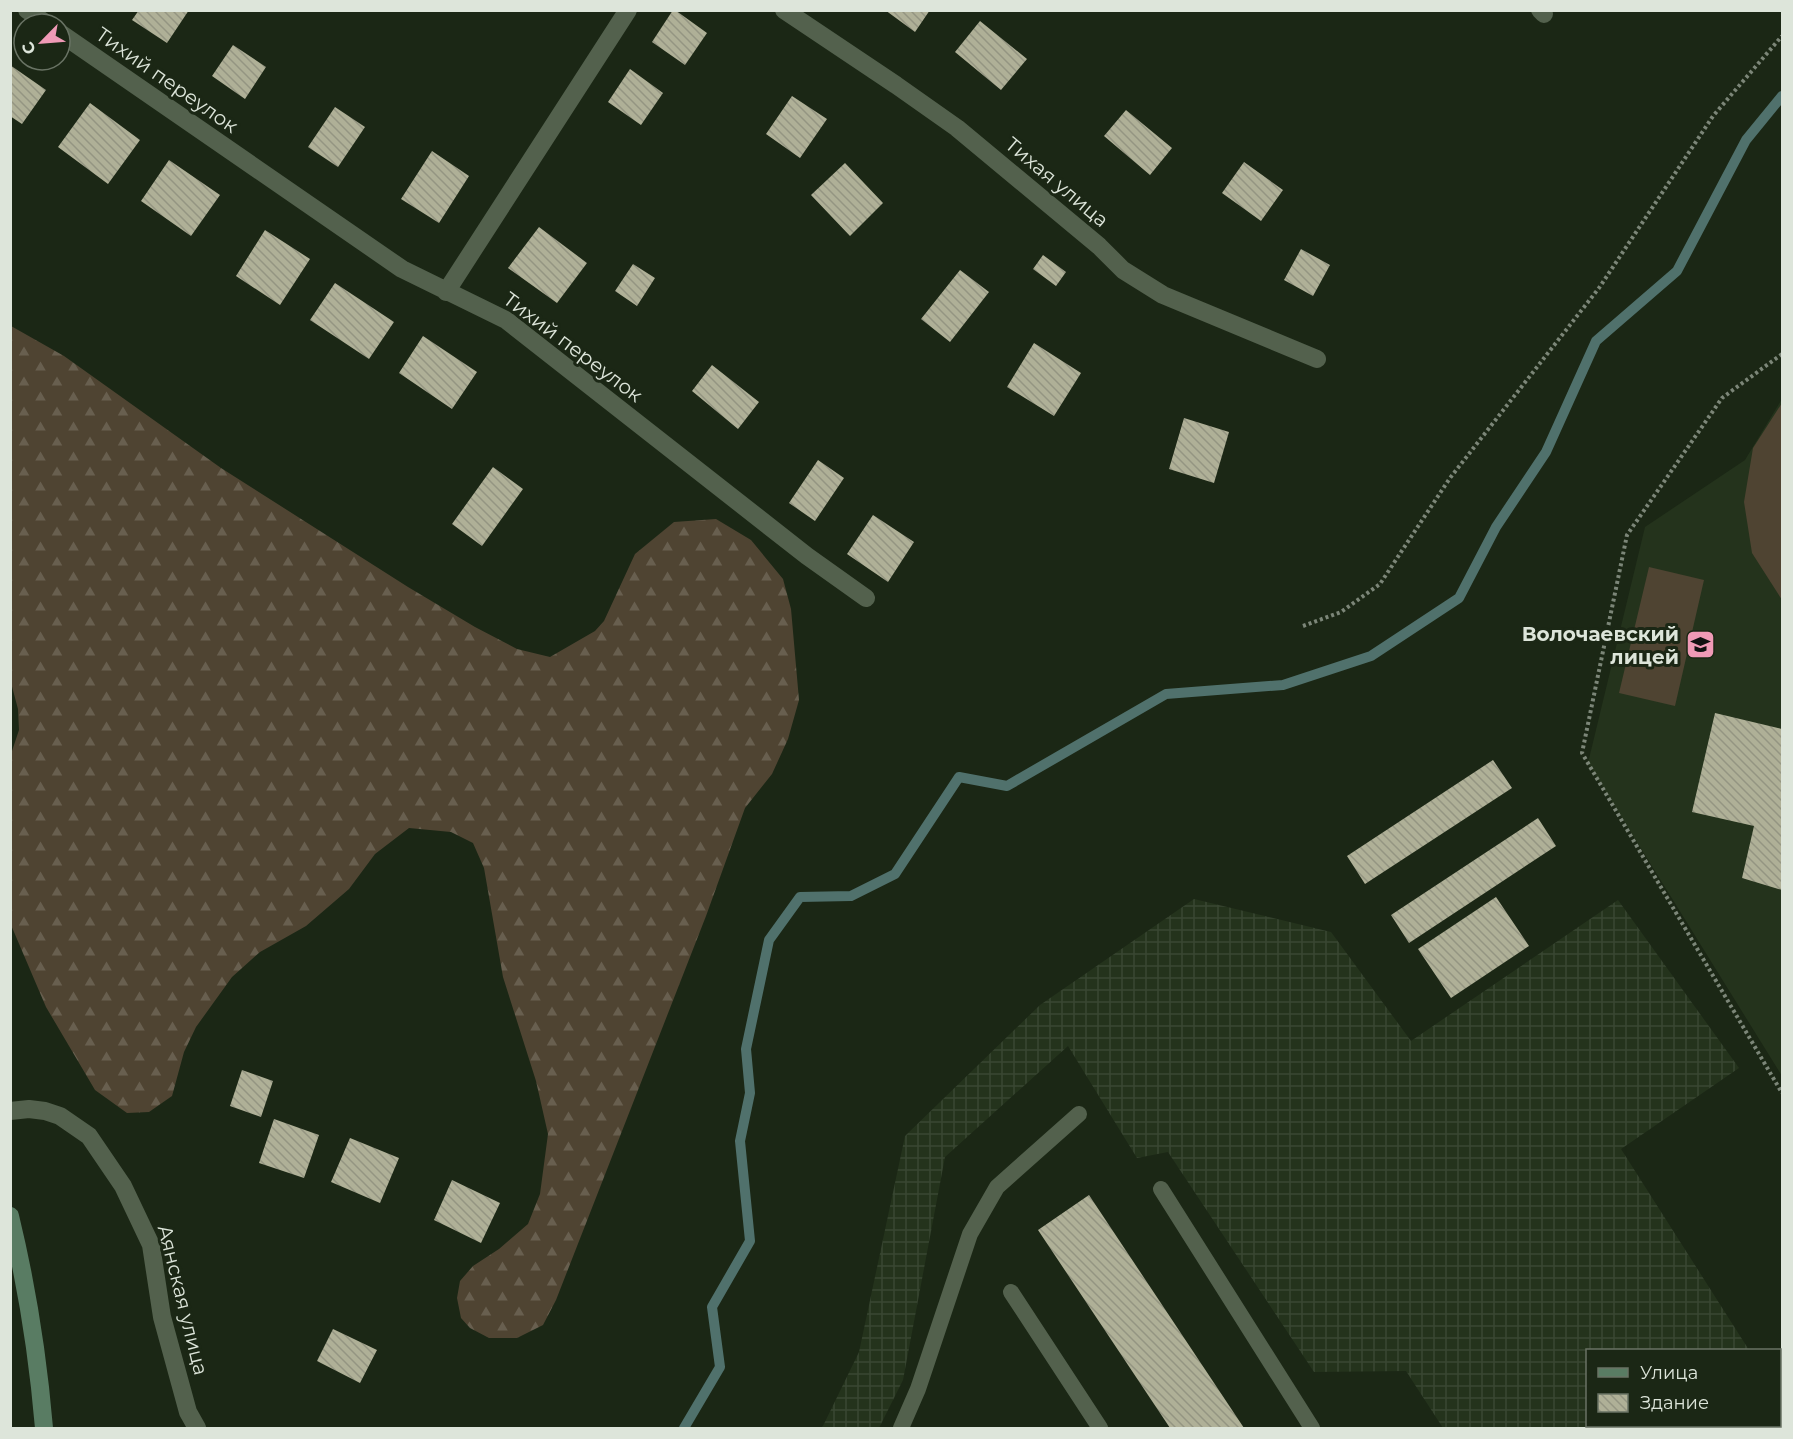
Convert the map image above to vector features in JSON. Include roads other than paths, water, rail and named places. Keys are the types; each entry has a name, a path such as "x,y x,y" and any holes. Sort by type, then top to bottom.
{"main road":[{"path":"10,1216 22,1265 44,1428"}],"street":[{"path":"446,292 628,10"},
{"name":"Тихая улица","path":"784,10 957,128 1099,246 1123,270 1163,295 1317,360"},
{"name":"Тихий переулок","path":"72,41 402,269 506,320 807,556 866,598"},
{"name":"Аянская улица","path":"10,1111 28,1109 60,1116 89,1136 123,1186 151,1245 162,1317 188,1412 197,1428"}],"lane":[{"path":"901,1428 918,1389 970,1234 997,1188 1079,1114"},
{"path":"1161,1189 1312,1428"},
{"path":"1011,1292 1100,1428"}],"waterway":[{"path":"684,1428 720,1367 712,1307 750,1241 740,1141 750,1093 746,1049 769,940 800,897 851,896 895,874 959,777 1007,786 1166,694 1283,685 1371,656 1459,598 1496,527 1546,452 1596,341 1677,271 1746,140 1782,96"}],"place":[{"name":"Волочаевский лицей","path":"1700,645"}]}
